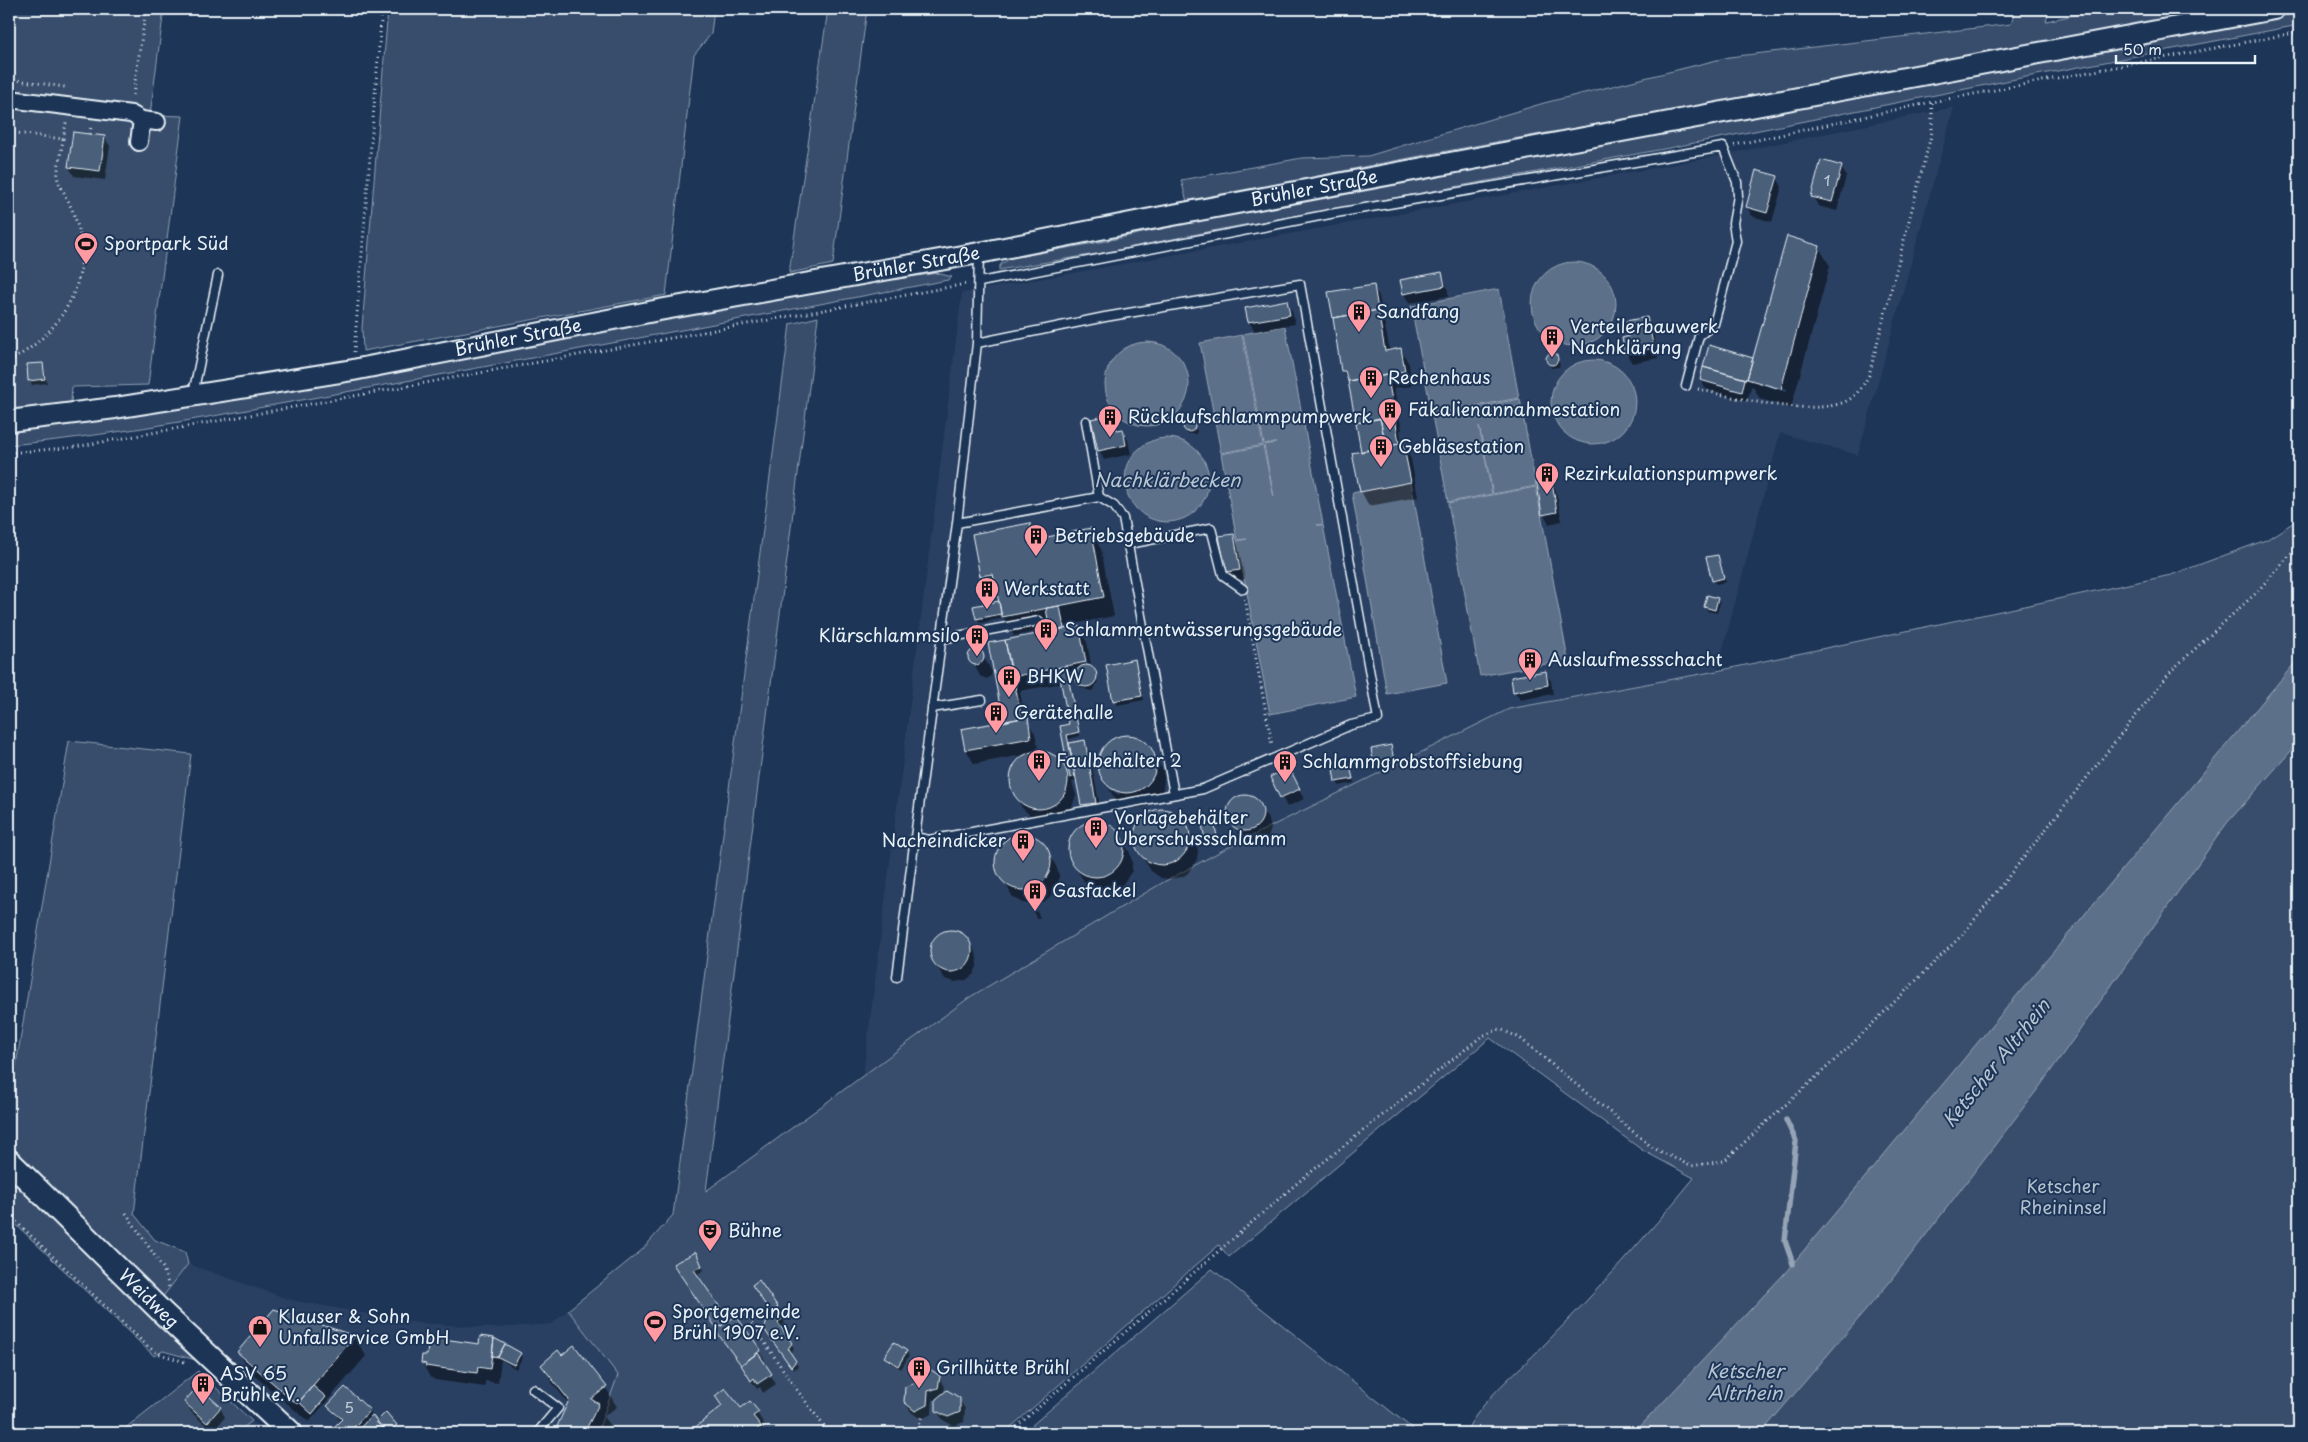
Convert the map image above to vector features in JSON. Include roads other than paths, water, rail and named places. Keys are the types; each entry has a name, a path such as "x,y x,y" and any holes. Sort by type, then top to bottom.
{"main road":[{"name":"Weidweg","path":"9,1161 164,1314 291,1433"}],"street":[{"name":"Brühler Straße","path":"9,421 186,397 353,370 659,310 979,253 1156,218 2274,9"},
{"path":"9,99 131,114 149,121 139,142"}],"lane":[{"path":"980,282 1330,214 1723,147 1737,182 1738,196 1733,223 1736,241 1714,324 1699,336 1686,386"},
{"path":"896,977 957,524 977,343 980,282 979,253"},
{"path":"186,397 218,275"},
{"path":"914,837 929,840 1203,789 1351,725 1378,719 1300,284 1105,317 977,343"},
{"path":"1086,421 1100,497"},
{"path":"957,524 1100,497 1114,506 1124,518 1174,794"},
{"path":"1129,544 1211,528 1223,575 1243,589"},
{"path":"941,639 1039,621"},
{"path":"932,708 982,700"},
{"path":"533,1389 558,1408 537,1433"}],"water":[{"path":"1574,262 1590,265 1604,274 1613,288 1616,304 1613,320 1604,334 1590,343 1574,346 1558,343 1544,334 1535,320 1532,304 1535,288 1544,274 1558,265"},
{"path":"1499,289 1519,398 1432,414 1411,306"},
{"path":"1285,326 1323,524 1317,525 1323,525 1356,697 1270,714 1237,541 1247,539 1237,540 1221,454 1263,446 1274,497 1264,445 1276,443 1264,444 1243,334"},
{"path":"1242,335 1263,445 1221,453 1200,343"},
{"name":"Nachklärbecken","path":"1147,342 1163,345 1177,354 1186,368 1189,384 1186,400 1177,414 1163,423 1147,426 1131,423 1117,414 1108,400 1105,384 1108,368 1117,354 1131,345"},
{"path":"1593,360 1609,363 1623,372 1632,386 1635,402 1632,418 1623,432 1609,441 1593,444 1577,441 1563,432 1554,418 1551,402 1554,386 1563,372 1577,363"},
{"path":"1520,399 1536,486 1493,494 1479,426 1492,494 1448,502 1432,415"},
{"name":"Nachklärbecken","path":"1167,438 1183,441 1197,450 1206,464 1209,480 1206,496 1197,510 1183,519 1167,522 1151,519 1137,510 1128,496 1125,480 1128,464 1137,450 1151,441"},
{"path":"1411,482 1447,683 1387,694 1352,493"},
{"path":"1536,487 1568,660 1480,676 1448,503"},
{"name":"Ketscher Altrhein","path":"2299,658 2299,742 2227,823 2040,1086 1889,1283 1761,1433 1634,1433 1785,1273"}],"waterway":[{"path":"1786,1120 1796,1141 1785,1241 1793,1264"}],"place":[{"name":"Sportpark Süd","path":"86,265"},
{"name":"Sandfang","path":"1359,333"},
{"name":"Verteilerbauwerk Nachklärung","path":"1552,358"},
{"name":"Rechenhaus","path":"1371,399"},
{"name":"Fäkalienannahmestation","path":"1390,431"},
{"name":"Rücklaufschlammpumpwerk","path":"1110,438"},
{"name":"Gebläsestation","path":"1381,468"},
{"name":"Rezirkulationspumpwerk","path":"1547,495"},
{"name":"Betriebsgebäude","path":"1036,557"},
{"name":"Werkstatt","path":"987,610"},
{"name":"Schlammentwässerungsgebäude","path":"1046,651"},
{"name":"Klärschlammsilo","path":"977,657"},
{"name":"Auslaufmessschacht","path":"1530,681"},
{"name":"BHKW","path":"1009,698"},
{"name":"Gerätehalle","path":"996,734"},
{"name":"Faulbehälter 2","path":"1039,782"},
{"name":"Schlammgrobstoffsiebung","path":"1285,783"},
{"name":"Vorlagebehälter Überschussschlamm","path":"1096,849"},
{"name":"Nacheindicker","path":"1023,862"},
{"name":"Gasfackel","path":"1035,912"},
{"name":"Bühne","path":"710,1252"},
{"name":"Sportgemeinde Brühl 1907 e.V.","path":"655,1343"},
{"name":"Klauser & Sohn Unfallservice GmbH","path":"260,1348"},
{"name":"Grillhütte Brühl","path":"919,1389"},
{"name":"ASV 65 Brühl e.V.","path":"203,1405"}],"park label":[{"name":"Ketscher Rheininsel","path":"2063,1197"}]}
